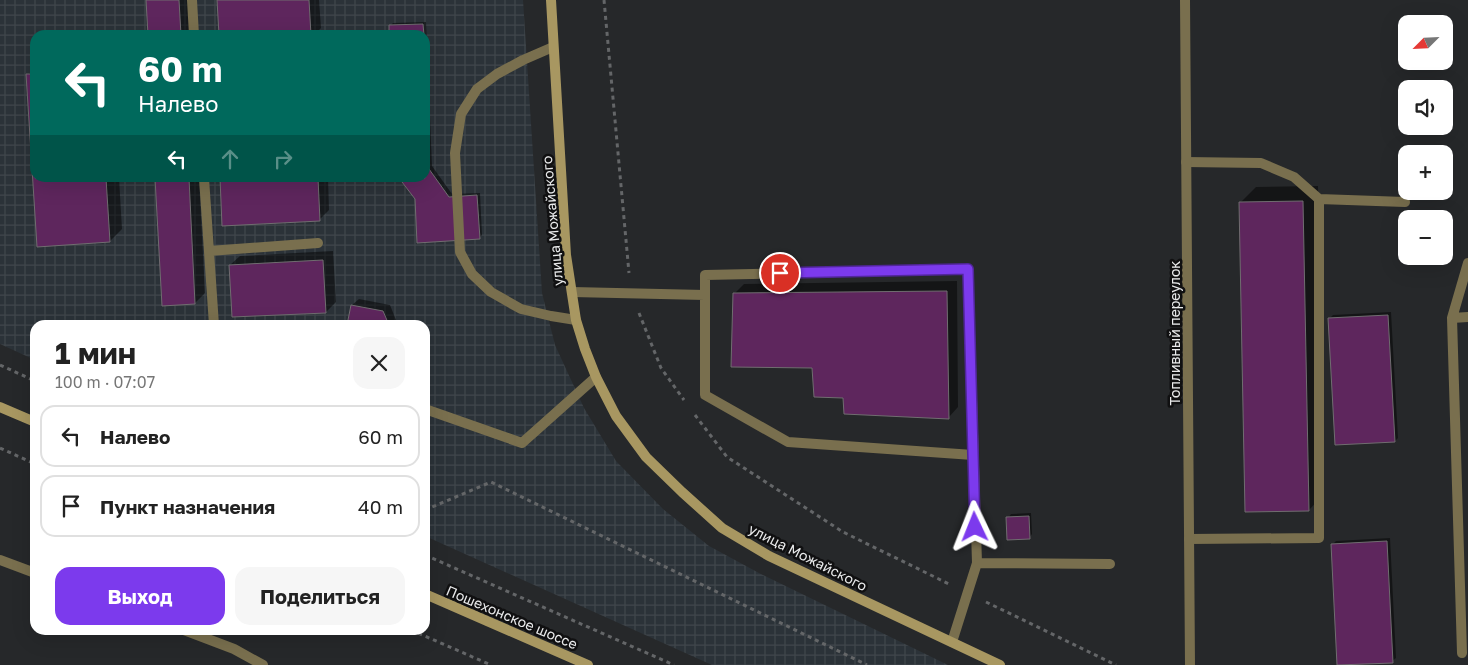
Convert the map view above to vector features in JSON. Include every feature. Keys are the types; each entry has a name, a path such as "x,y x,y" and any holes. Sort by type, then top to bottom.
{"main road":[{"name":"улица Можайского","path":"551,0 566,255 576,320 584,349 616,416 646,458 722,528 769,556 1000,665"},
{"path":"0,407 30,420"},
{"name":"Пошехонское шоссе","path":"430,596 588,665"}],"street":[{"path":"192,0 194,30"},
{"name":"Топливный переулок","path":"1185,0 1190,665"},
{"path":"553,47 497,74 477,89 461,114 455,153 460,252 472,274 490,292 520,309 576,320"},
{"path":"1186,162 1261,163 1294,177 1320,199 1405,202"},
{"path":"204,182 214,320"},
{"path":"1189,539 1319,538 1320,199"},
{"path":"209,251 318,243"},
{"path":"1462,653 1452,318 1468,263"},
{"path":"952,642 977,563 968,269 705,274 704,395 788,442 973,455"},
{"path":"572,292 705,295"},
{"path":"1452,318 1468,317"},
{"path":"430,411 522,443 596,377"},
{"path":"0,560 30,571"},
{"path":"977,563 1110,564"},
{"path":"197,635 234,649 264,665"}],"path":[{"path":"604,0 631,293 660,368 688,405"},
{"path":"0,365 30,379"},
{"path":"694,412 727,457 843,532 1116,665"},
{"path":"0,448 30,462"},
{"path":"430,508 491,482 866,665"},
{"path":"430,557 674,665"},
{"path":"422,635 491,665"}],"shaded area":[{"path":"0,0 523,0 542,293 555,345 584,408 616,461 663,509 709,546 759,573 948,665 712,665 430,538 430,320 30,320 30,358 0,344"}],"building":[{"path":"146,0 179,0 181,30 148,30"},
{"path":"217,0 309,0 311,30 219,30"},
{"path":"423,24 424,30 389,30 389,25"},
{"path":"26,74 30,74 30,137"},
{"path":"430,170 449,197 477,195 480,239 417,243 415,199 402,182 430,182"},
{"path":"33,182 106,182 110,242 37,247"},
{"path":"155,182 189,182 195,304 162,306"},
{"path":"220,182 318,182 320,221 222,226"},
{"path":"1303,201 1309,511 1245,512 1239,202"},
{"path":"323,260 326,313 232,317 229,265"},
{"path":"947,291 949,419 844,414 843,398 814,397 812,368 731,367 733,293"},
{"path":"351,305 383,311 387,320 348,320"},
{"path":"1388,315 1395,442 1335,445 1328,318"},
{"path":"1029,516 1030,539 1007,540 1006,517"},
{"path":"1387,541 1393,663 1337,665 1331,544"}],"route":[{"path":"780,273 968,269 975,527"}]}
